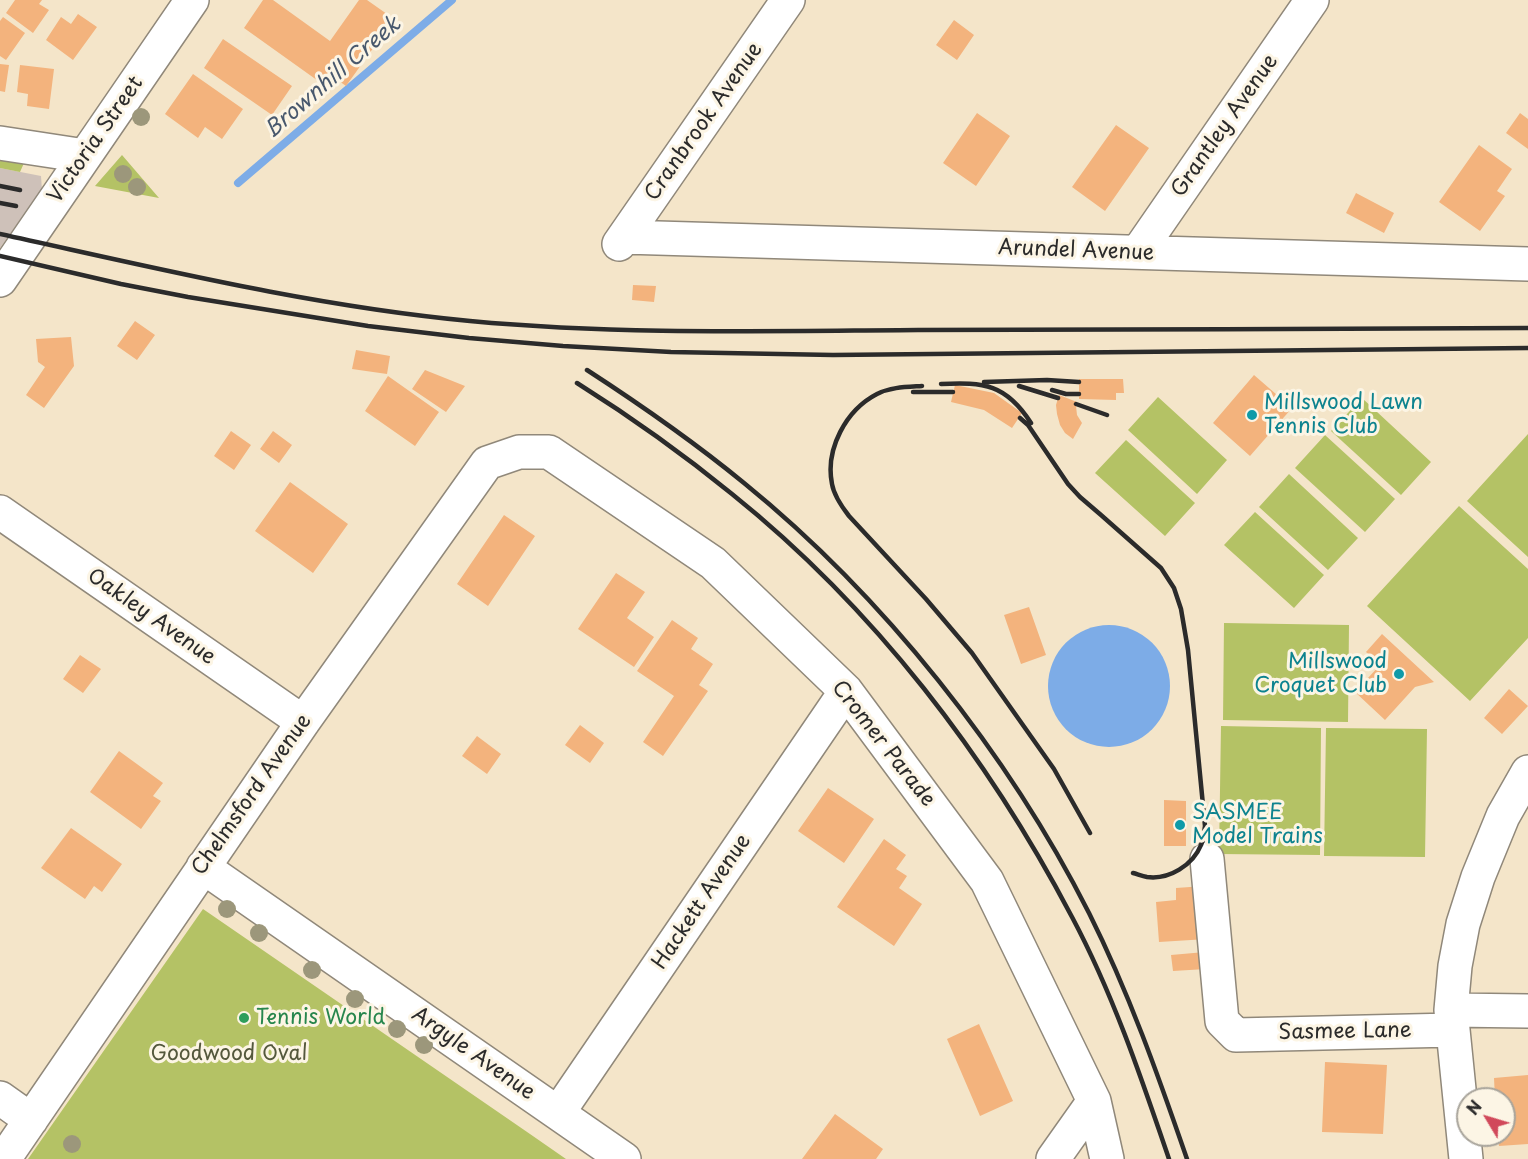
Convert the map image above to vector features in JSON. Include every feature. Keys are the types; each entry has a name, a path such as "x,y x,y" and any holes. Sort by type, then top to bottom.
{"street":[{"name":"Victoria Street","path":"0,280 192,0"},
{"name":"Cranbrook Avenue","path":"622,241 788,0"},
{"name":"Grantley Avenue","path":"1138,252 1312,0"},
{"path":"0,143 84,156"},
{"name":"Arundel Avenue","path":"622,241 1138,252 1528,264"},
{"name":"Cromer Parade","path":"519,452 549,453 713,563 846,691 987,881 1094,1101 1107,1159"},
{"name":"Chelmsford Avenue","path":"4,1159 303,722 487,463 519,452"},
{"name":"Oakley Avenue","path":"0,512 303,722"},
{"name":"Hackett Avenue","path":"558,1113 846,691"},
{"path":"1466,1159 1452,1020 1455,966 1463,924 1478,877 1503,816 1528,772"},
{"name":"Sasmee Lane","path":"1207,859 1222,1021 1236,1035 1452,1020 1528,1011"},
{"name":"Argyle Avenue","path":"203,867 624,1159"},
{"path":"0,1098 31,1120"},
{"path":"1053,1159 1094,1101"}],"shaded area":[{"path":"0,168 41,176 42,190 0,248"}],"green space":[{"path":"122,155 159,198 95,186"},
{"path":"0,159 24,163 20,172 0,168"},
{"path":"1158,397 1227,460 1197,494 1128,430"},
{"path":"1362,398 1431,462 1401,495 1331,431"},
{"path":"1528,434 1528,557 1467,501"},
{"path":"1325,435 1395,499 1365,532 1295,468"},
{"path":"1126,440 1195,503 1165,536 1095,473"},
{"path":"1289,474 1358,538 1328,570 1259,507"},
{"path":"1459,506 1528,569 1528,638 1470,701 1367,606"},
{"path":"1255,512 1324,575 1294,608 1224,545"},
{"path":"1224,623 1349,625 1348,722 1223,720"},
{"path":"1221,726 1321,728 1320,855 1219,854"},
{"path":"1326,728 1427,729 1425,857 1324,856"},
{"name":"Goodwood Oval","path":"203,909 530,1134 566,1159 28,1159"}],"water":[{"path":"1109,625 1133,629 1152,643 1166,662 1170,686 1166,710 1152,729 1133,743 1109,747 1085,743 1066,729 1052,710 1048,686 1052,662 1066,643 1085,629"}],"building":[{"path":"15,0 42,0 39,4 49,10 33,33 6,13"},
{"path":"263,0 273,0 330,41 359,0 367,0 394,19 346,86 328,73 321,83 244,28"},
{"path":"78,14 97,27 73,60 46,40 61,17 71,24"},
{"path":"3,17 25,33 6,60 0,56 0,21"},
{"path":"954,20 974,35 957,60 936,45"},
{"path":"223,39 292,86 272,115 204,68"},
{"path":"0,64 9,65 5,92 0,91"},
{"path":"20,65 54,69 49,109 27,106 28,94 17,92"},
{"path":"193,74 243,109 222,139 205,127 198,138 165,114"},
{"path":"977,113 1010,136 976,186 943,163"},
{"path":"1520,113 1528,119 1528,149 1506,133"},
{"path":"1116,125 1149,148 1105,211 1072,187"},
{"path":"1479,145 1512,169 1497,191 1505,196 1480,231 1439,202"},
{"path":"1356,193 1394,213 1384,233 1346,213"},
{"path":"633,285 656,286 654,302 632,300"},
{"path":"135,321 155,335 137,360 117,346"},
{"path":"71,337 74,366 44,408 26,395 45,367 38,362 36,339"},
{"path":"356,350 390,356 387,374 352,369"},
{"path":"425,370 465,386 446,412 412,389"},
{"name":"Millswood Lawn Tennis Club","path":"1254,375 1292,408 1250,456 1213,423"},
{"path":"388,376 439,412 415,446 365,411"},
{"path":"1079,379 1123,379 1124,393 1116,393 1116,400 1079,399"},
{"path":"955,385 994,393 1022,413 1012,428 984,410 951,402"},
{"path":"1059,395 1077,402 1077,415 1082,423 1073,439 1060,425 1056,405"},
{"path":"231,431 251,445 234,470 214,456"},
{"path":"273,431 292,445 279,463 260,449"},
{"path":"290,482 348,524 313,573 255,531"},
{"path":"504,515 535,536 488,606 457,584"},
{"path":"616,573 645,592 627,618 654,637 634,667 578,629"},
{"path":"1029,607 1046,655 1021,664 1004,615"},
{"path":"672,620 698,638 691,649 713,664 699,685 708,691 663,756 643,742 674,696 637,671"},
{"name":"Millswood Croquet Club","path":"1382,634 1434,682 1415,687 1385,720 1355,692 1380,665 1366,652"},
{"path":"80,655 101,669 83,693 63,679"},
{"path":"1509,689 1528,706 1502,734 1484,718"},
{"path":"580,725 604,743 590,763 565,745"},
{"path":"477,736 501,754 487,774 462,756"},
{"path":"119,751 163,783 153,796 161,801 141,829 90,792"},
{"path":"828,788 874,819 844,863 798,831"},
{"path":"1164,800 1186,801 1186,846 1164,846"},
{"path":"71,828 122,864 102,892 94,886 85,899 41,868"},
{"path":"884,839 906,855 896,869 907,876 899,888 922,904 894,946 837,907"},
{"path":"1204,886 1207,939 1159,942 1156,902 1176,900 1176,888"},
{"path":"1205,952 1206,969 1173,971 1171,955"},
{"path":"979,1024 1013,1101 980,1116 947,1039"},
{"path":"1325,1062 1387,1065 1383,1134 1322,1132"},
{"path":"1528,1075 1528,1144 1516,1145 1516,1087 1494,1087 1494,1078"},
{"path":"835,1114 883,1149 876,1159 802,1159"}],"waterway":[{"name":"Brownhill Creek","path":"238,183 452,0"}],"railway":[{"path":"0,186 20,190"},
{"path":"0,203 16,206"},
{"path":"0,234 175,273 293,296 411,314 526,325 638,330 750,331 1528,328"},
{"path":"0,256 188,297 368,326 563,346 671,352 833,355 1528,348"},
{"path":"587,370 706,453 795,527 845,575 893,627 981,736 1057,853 1104,943 1154,1065 1187,1159"},
{"path":"984,382 1047,380 1079,382"},
{"path":"577,383 676,450 784,538 880,636 924,688 1003,799 1072,917 1101,976 1137,1067 1169,1159"},
{"path":"941,384 970,384 993,388 1012,400 1031,423"},
{"path":"922,386 904,387 877,394 866,401 847,420 835,444 832,457 832,484 835,493 849,516 926,599 972,653 1054,769 1090,833"},
{"path":"1019,386 1058,398"},
{"path":"1052,390 1066,394 1079,394"},
{"path":"913,392 953,392"},
{"path":"1076,404 1107,415"},
{"path":"1020,418 1028,425 1068,484 1080,497 1161,568 1174,588 1181,609 1188,650 1205,826 1203,838 1192,859 1179,870 1155,877 1133,873"}],"place":[{"name":"Millswood Lawn Tennis Club","path":"1252,415"},
{"name":"Millswood Croquet Club","path":"1399,674"},
{"name":"SASMEE Model Trains","path":"1180,825"},
{"name":"Tennis World","path":"244,1018"}]}
